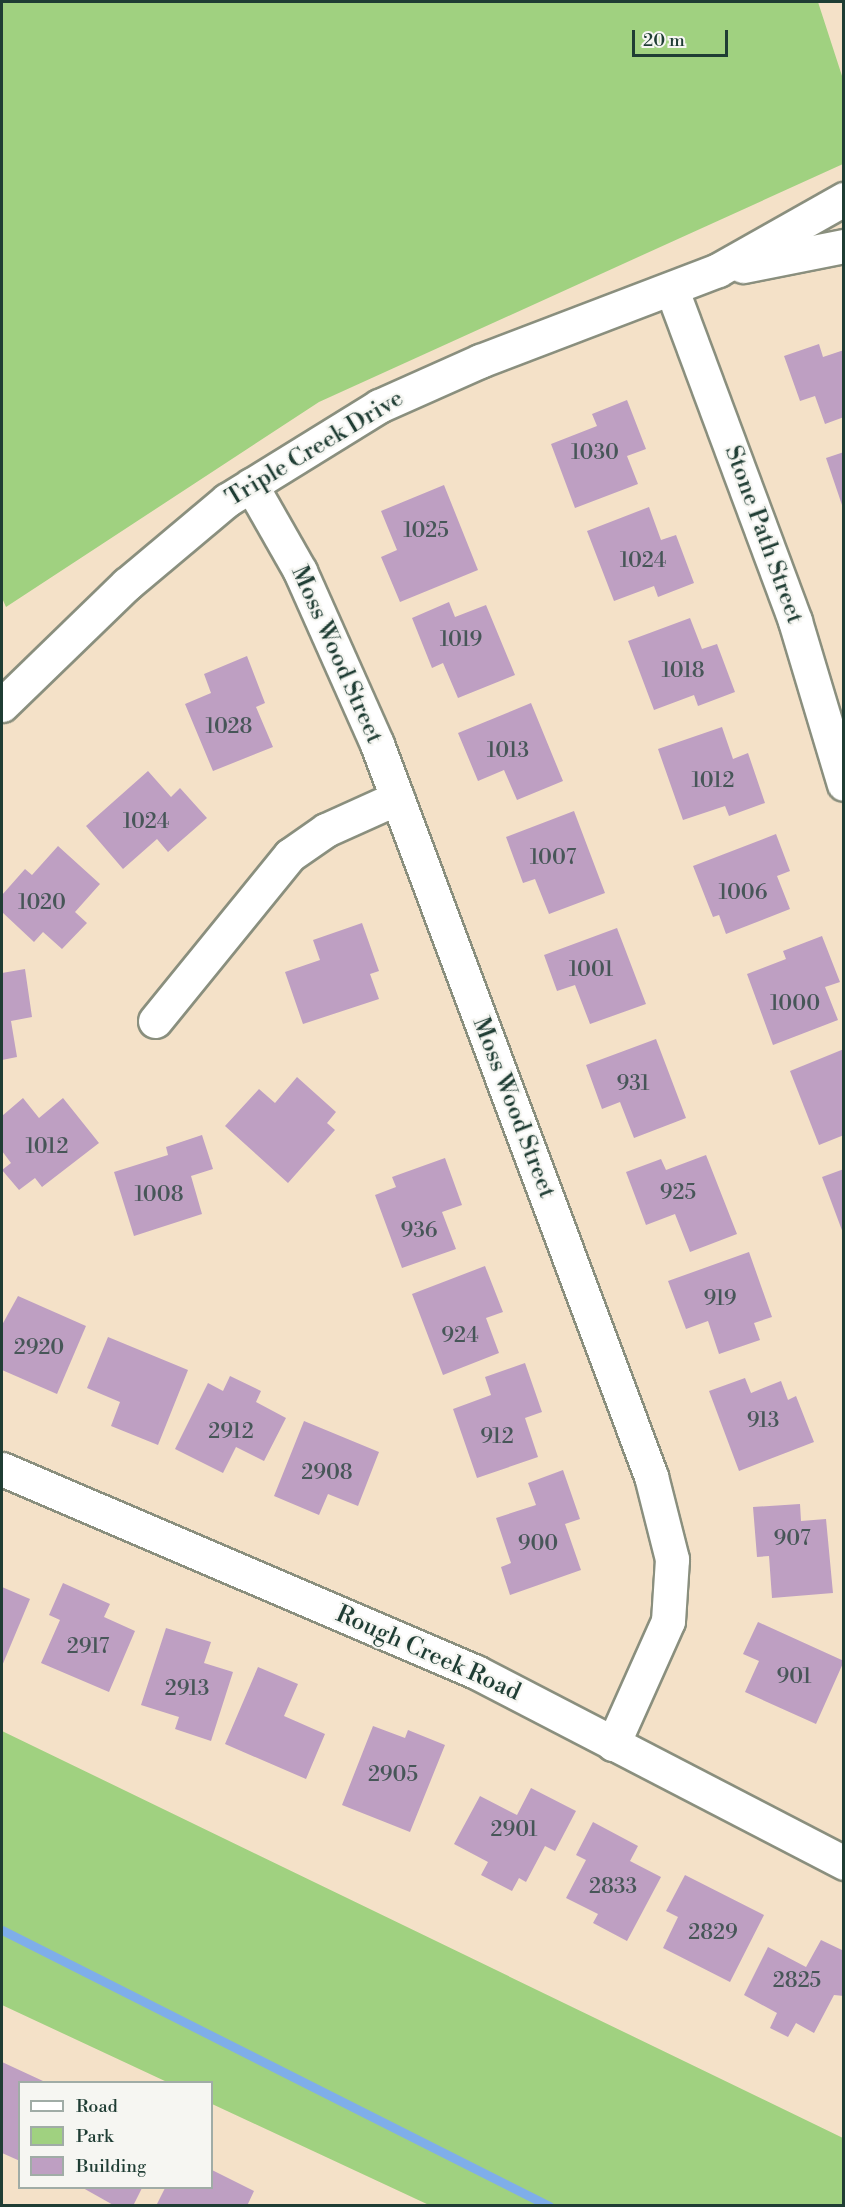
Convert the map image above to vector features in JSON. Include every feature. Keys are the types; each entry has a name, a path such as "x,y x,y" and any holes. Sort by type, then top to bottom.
{"street":[{"name":"Triple Creek Drive","path":"2,705 127,584 251,484 379,406 480,361 672,290 718,270 843,200"},
{"name":"Triple Creek Drive","path":"718,270 843,246"},
{"name":"Stone Path Street","path":"672,290 795,621 843,784"},
{"name":"Moss Wood Street","path":"251,484 300,571 397,798 651,1476 666,1530 674,1582 668,1621 613,1744"},
{"path":"155,1021 290,855 326,830 397,798"},
{"name":"Rough Creek Road","path":"2,1469 476,1672 843,1863"}],"green space":[{"path":"2,2 818,2 843,79 843,164 319,402 6,607 2,598"},
{"path":"2,1731 843,2138 843,2205 429,2205 213,2104 213,2081 165,2081 2,2005"}],"building":[{"path":"819,344 823,357 844,350 844,417 825,424 815,396 800,401 784,356"},
{"path":"627,400 646,449 627,456 638,484 575,508 551,444 597,426 592,414"},
{"path":"844,452 844,504 842,505 826,458"},
{"path":"444,485 478,570 400,602 381,557 397,550 381,511"},
{"path":"649,507 661,540 676,535 694,583 658,597 654,586 614,601 587,531"},
{"path":"449,602 455,617 486,605 515,675 458,698 443,663 432,668 412,618"},
{"path":"690,618 702,649 717,644 735,692 698,706 694,695 654,710 628,641"},
{"path":"247,656 265,703 256,707 273,747 213,771 185,704 211,693 204,674"},
{"path":"531,703 563,781 517,800 504,770 478,781 458,733"},
{"path":"722,727 733,759 748,753 765,803 729,816 725,806 683,820 658,749"},
{"path":"148,771 171,797 180,788 207,818 168,852 157,839 123,869 86,826"},
{"path":"574,811 605,893 549,914 535,879 523,883 506,837"},
{"path":"776,834 790,871 777,876 790,909 726,934 719,915 713,917 693,866"},
{"path":"58,846 100,884 75,912 87,923 62,949 43,932 34,942 2,912 2,895 25,869 32,875"},
{"path":"362,923 379,971 370,974 379,999 303,1024 285,972 320,960 313,940"},
{"path":"617,928 646,1004 590,1024 575,985 557,991 544,955"},
{"path":"822,936 840,982 825,987 838,1020 773,1045 747,974 786,959 783,951"},
{"path":"25,969 32,1017 11,1021 17,1057 2,1060 2,973"},
{"path":"656,1039 686,1118 634,1138 620,1102 602,1109 586,1065"},
{"path":"844,1049 844,1135 819,1145 790,1071"},
{"path":"297,1077 336,1112 327,1123 335,1130 288,1183 225,1126 259,1089 275,1103"},
{"path":"23,1098 39,1118 63,1098 99,1143 42,1187 35,1178 19,1190 2,1170 11,1163 2,1151 2,1116"},
{"path":"202,1135 213,1169 191,1176 202,1214 134,1236 114,1172 168,1155 166,1147"},
{"path":"706,1155 737,1234 690,1252 675,1214 646,1225 626,1172 661,1159 666,1170"},
{"path":"445,1158 462,1205 442,1212 456,1249 402,1268 375,1195 396,1187 392,1177"},
{"path":"844,1169 844,1233 843,1233 822,1177"},
{"path":"749,1252 772,1317 754,1323 760,1340 719,1354 708,1321 686,1329 668,1281"},
{"path":"485,1266 503,1312 486,1318 499,1353 443,1375 412,1294"},
{"path":"18,1296 86,1326 57,1394 2,1370 2,1325"},
{"path":"108,1337 188,1370 158,1445 111,1426 120,1402 87,1388"},
{"path":"525,1363 542,1412 525,1418 538,1457 477,1478 453,1409 491,1395 485,1377"},
{"path":"230,1376 261,1391 256,1402 286,1418 264,1461 236,1447 223,1473 175,1449 208,1383 223,1391"},
{"path":"745,1378 751,1393 781,1381 788,1400 796,1396 814,1442 739,1471 709,1391"},
{"path":"304,1421 379,1452 358,1506 328,1494 319,1515 274,1496"},
{"path":"563,1470 580,1519 565,1524 581,1570 510,1595 501,1567 511,1563 496,1518 536,1505 528,1483"},
{"path":"800,1504 801,1521 826,1519 833,1593 772,1598 769,1556 757,1557 753,1507"},
{"path":"63,1583 110,1604 104,1617 135,1631 109,1692 41,1663 60,1620 49,1615"},
{"path":"2,1587 30,1599 2,1666"},
{"path":"758,1622 844,1661 816,1724 745,1692 759,1661 743,1654"},
{"path":"166,1628 211,1642 204,1663 233,1672 211,1741 175,1729 179,1717 141,1705"},
{"path":"258,1667 298,1684 284,1716 325,1734 306,1779 225,1744"},
{"path":"373,1726 405,1738 408,1730 445,1745 410,1832 342,1805"},
{"path":"531,1788 576,1811 555,1851 545,1846 526,1882 519,1878 512,1891 481,1875 488,1862 454,1844 480,1796 517,1815"},
{"path":"593,1822 638,1846 630,1861 661,1877 627,1941 593,1923 598,1914 566,1898 586,1860 576,1855"},
{"path":"685,1875 764,1915 730,1982 663,1948 678,1917 666,1911"},
{"path":"821,1940 844,1951 844,1996 834,1995 814,2033 796,2023 788,2037 770,2028 777,2013 744,1995 768,1947 806,1967"},
{"path":"2,2062 43,2081 18,2081 18,2160 2,2153"},
{"path":"213,2170 254,2191 247,2206 156,2206 164,2189 213,2189"},
{"path":"85,2189 142,2189 133,2206 115,2206"}],"waterway":[{"path":"2,1930 549,2206"}]}
